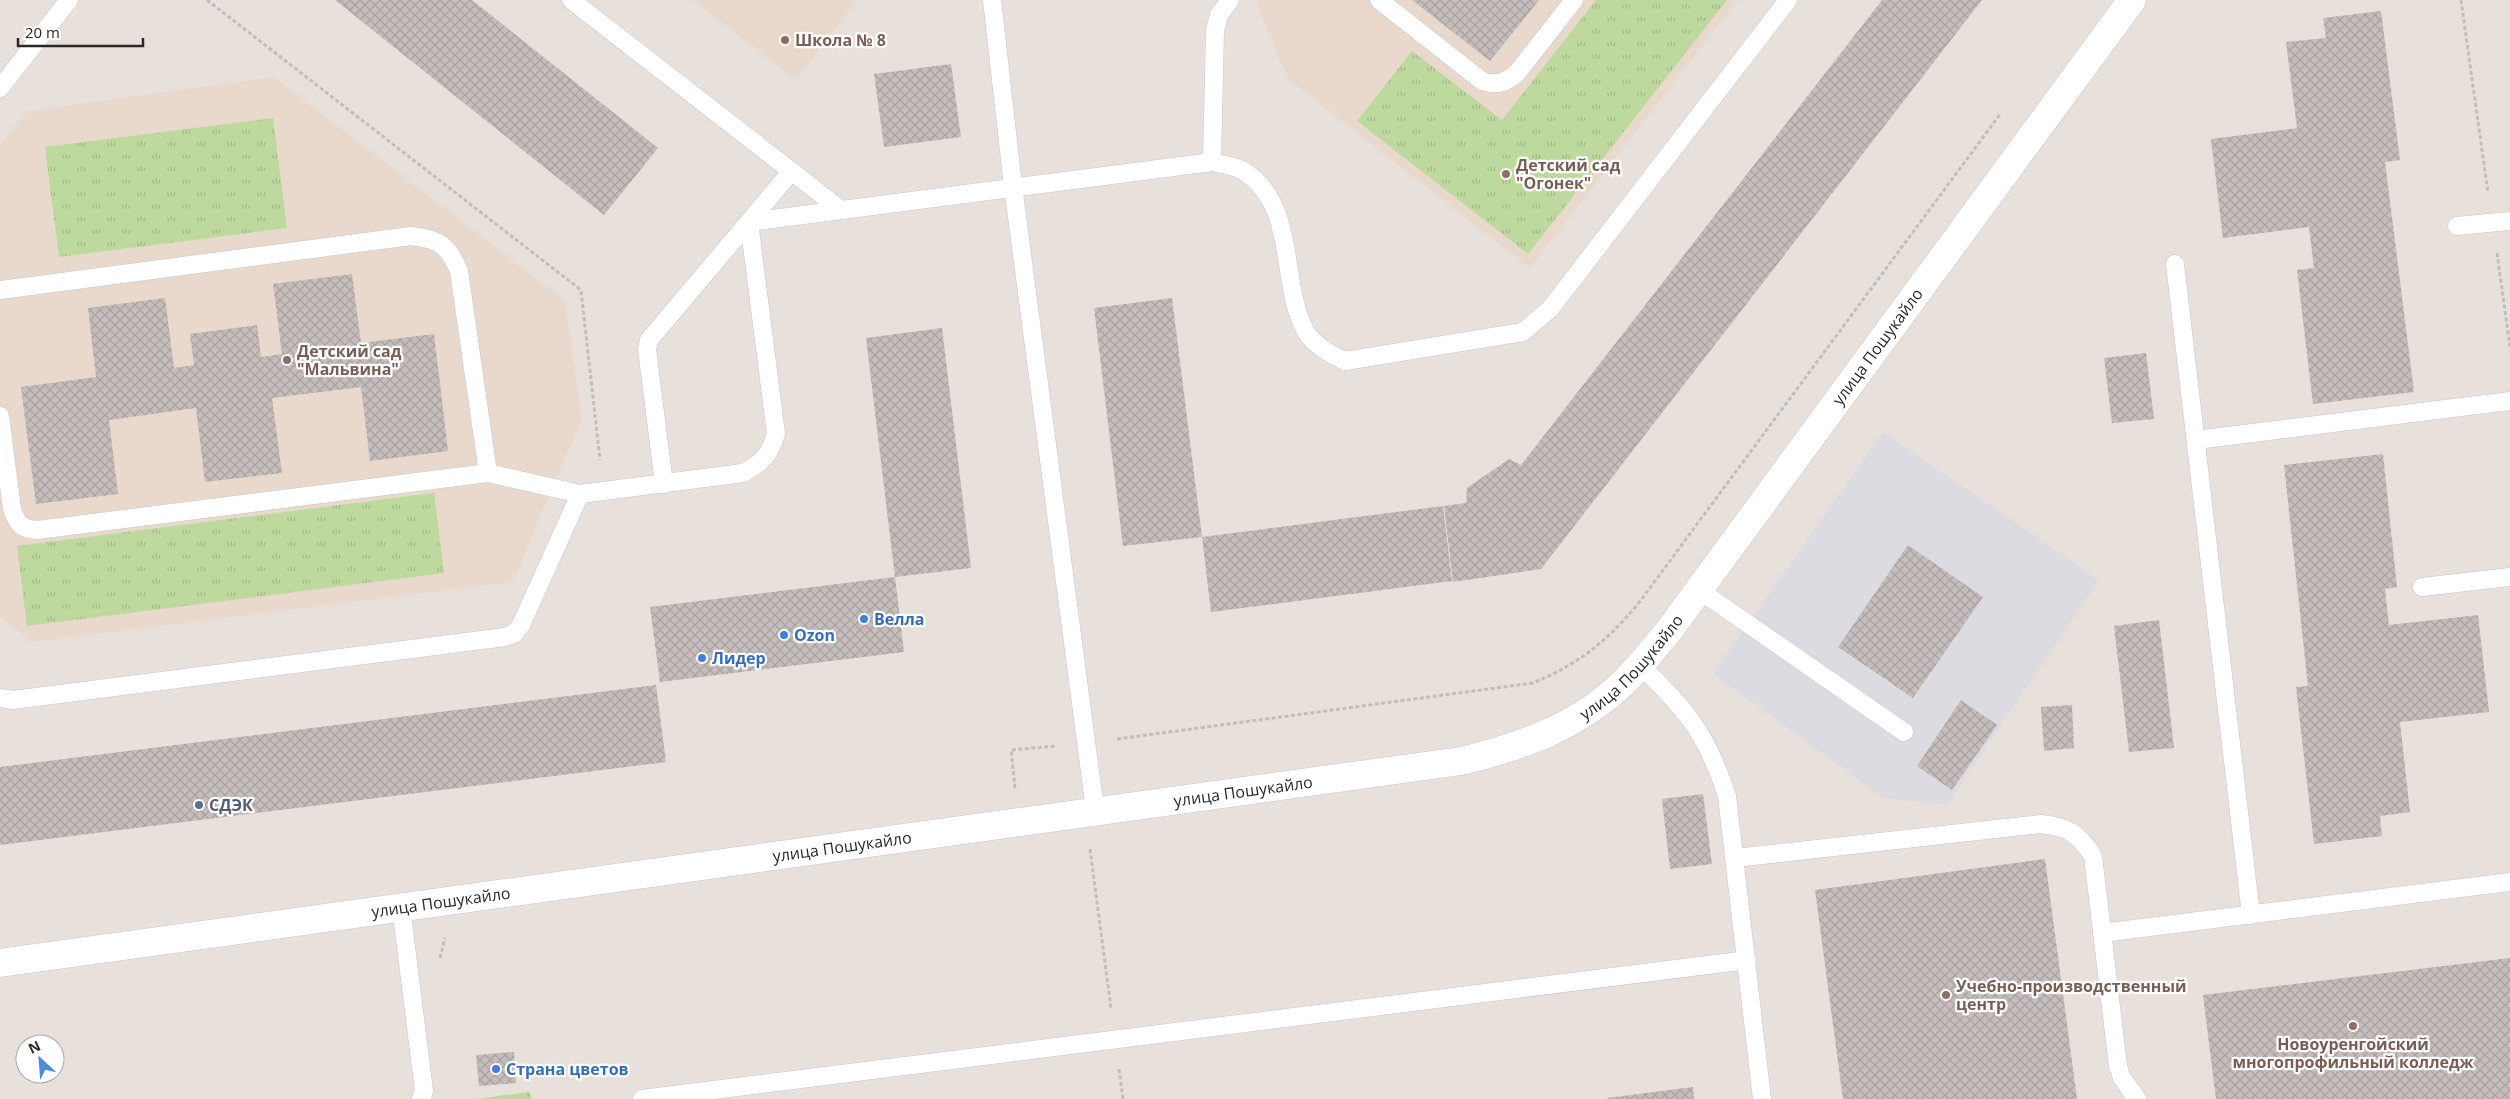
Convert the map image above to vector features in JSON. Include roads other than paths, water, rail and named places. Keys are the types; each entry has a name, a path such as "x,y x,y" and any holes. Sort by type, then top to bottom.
{"street":[{"name":"улица Пошукайло","path":"0,963 1095,810 1461,761 1504,751 1539,738 1572,721 1607,696 1640,664 1699,590 2132,0"}],"lane":[{"path":"0,88 69,0"},
{"path":"571,0 840,209"},
{"path":"992,0 1013,186 1095,810"},
{"path":"1212,162 1215,31 1219,15 1230,0"},
{"path":"1379,0 1482,81 1493,84 1507,81 1517,73 1574,0"},
{"path":"749,222 1013,186 1212,162 1241,170 1268,195 1281,224 1295,306 1307,333 1326,352 1345,361 1523,332 1550,309 1788,0"},
{"path":"664,484 647,349 649,340 791,172"},
{"path":"0,416 12,509 16,522 24,529 37,530 488,473 580,494 743,472 760,463 771,449 776,434 749,222"},
{"path":"2457,226 2501,222"},
{"path":"0,290 411,236 429,238 442,244 452,254 459,271 488,473"},
{"path":"2175,264 2251,915"},
{"path":"2196,440 2510,401"},
{"path":"0,698 13,700 505,638 514,634 521,625 580,494"},
{"path":"2422,587 2510,577"},
{"path":"1699,590 1904,732"},
{"path":"1640,664 1686,712 1705,739 1727,796 1762,1099"},
{"path":"1735,858 2041,824 2064,827 2083,841 2093,856 2118,1066 2122,1078 2136,1099"},
{"path":"2102,933 2510,882"},
{"path":"401,907 424,1091 421,1099"},
{"path":"642,1099 1747,960"}],"place":[{"name":"Школа № 8","path":"785,40"},
{"name":"Детский сад \"Огонек\"","path":"1506,174"},
{"name":"Детский сад \"Мальвина\"","path":"287,360"},
{"name":"Велла","path":"864,619"},
{"name":"Ozon","path":"784,635"},
{"name":"Лидер","path":"702,658"},
{"name":"СДЭК","path":"199,805"},
{"name":"Учебно-производственный центр","path":"1946,995"},
{"name":"Новоуренгойский многопрофильный колледж","path":"2353,1026"},
{"name":"Страна цветов","path":"496,1069"}]}
